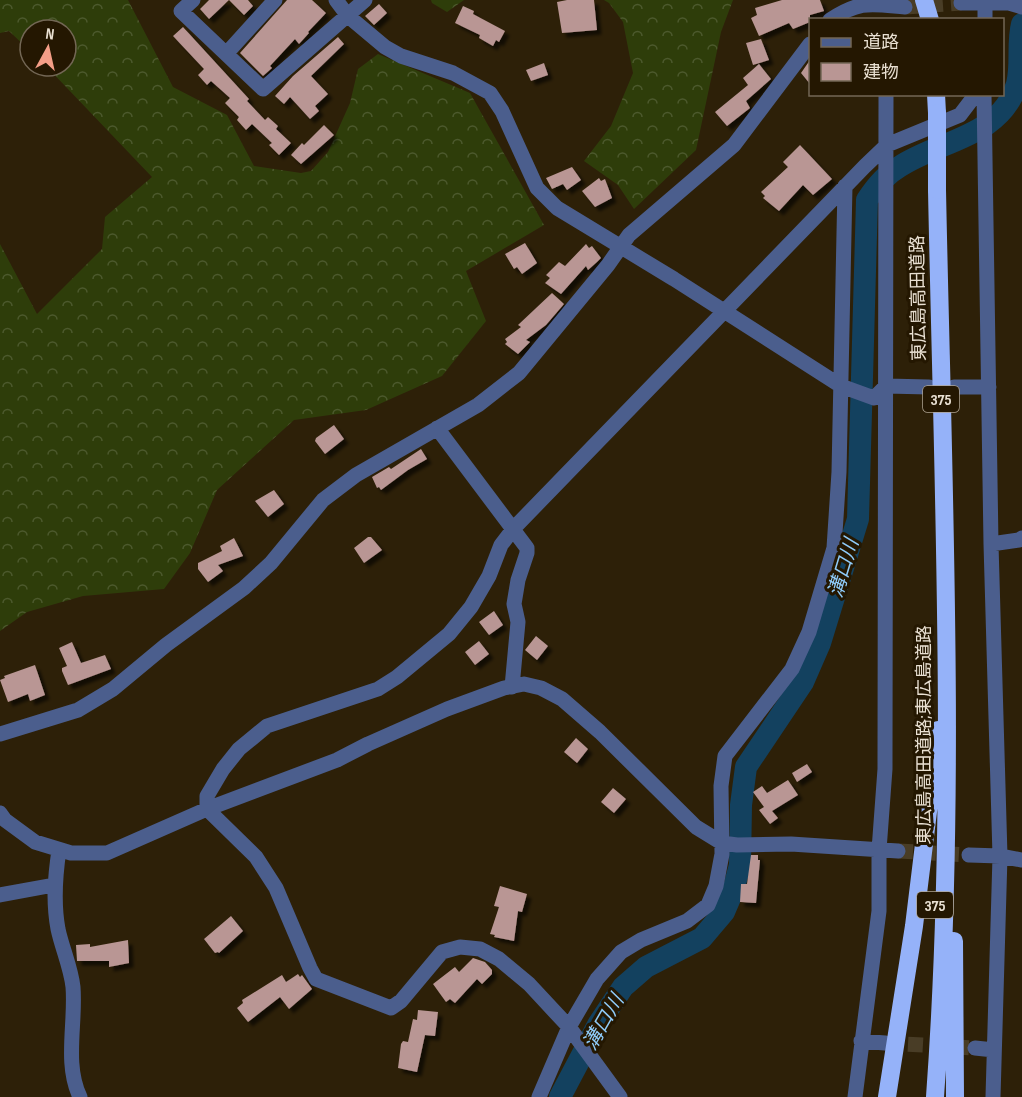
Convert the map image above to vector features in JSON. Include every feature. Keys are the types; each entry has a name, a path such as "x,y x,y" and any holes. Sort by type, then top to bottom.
{"highway":[{"path":"924,0 929,18"},
{"name":"東広島高田道路","path":"936,96 945,609"},
{"name":"東広島高田道路;東広島道路","path":"923,1097 935,885 945,609"},
{"name":"東広島高田道路;東広島道路","path":"935,1097 948,765 945,609"},
{"path":"887,1097 914,926 940,712"},
{"path":"948,765 956,1015 955,1097"}],"street":[{"path":"193,0 181,11 263,89 365,0"},
{"path":"226,54 275,0"},
{"path":"336,0 348,16 384,47 401,56 453,73 490,93 502,111 537,188 557,208 725,311 841,386 874,398 886,386 929,387"},
{"path":"985,1 985,18"},
{"path":"961,3 985,1 1015,4"},
{"path":"833,18 848,7 873,3 885,8 905,7"},
{"path":"0,734 78,710 113,689 166,645 244,588 271,563 323,500 356,475 478,405 519,373 601,274 629,235 734,145 809,45"},
{"path":"855,1097 879,910 879,850 885,769 886,96"},
{"path":"620,1097 569,1027 529,984 499,959 480,950 460,946 442,952 401,1001 391,1008 316,979 276,888 256,857 207,809 207,795 239,749 267,726 378,689 449,634 471,607 489,576 501,545 513,528 845,186 887,145 960,115 974,96"},
{"path":"984,96 991,544 1000,856 993,1097"},
{"path":"539,1097 569,1027 597,979 621,952 641,940 687,921 708,905 716,886 722,843 721,786 725,756 792,669 809,632 834,548 839,472 845,186"},
{"path":"954,387 989,387"},
{"path":"437,428 527,548 528,553 518,580 514,604 518,622 512,687"},
{"path":"991,544 1022,538"},
{"path":"0,813 5,820 35,842 71,853 107,853 207,809 337,760 447,709 504,688 524,684 541,688 562,699 600,732 696,827 722,843 791,844 898,851"},
{"path":"59,850 54,885 58,927 73,985 72,1068 80,1097"},
{"path":"969,855 1000,856 1022,860"},
{"path":"0,895 54,885"},
{"path":"861,1041 885,1043"},
{"path":"975,1048 994,1050"}],"green space":[{"path":"0,0 128,0 173,87 227,115 254,166 301,173 311,171 328,152 350,103 358,69 378,54 470,93 544,225 466,271 486,321 442,376 366,410 294,420 217,490 190,553 164,589 83,596 27,612 0,631 0,244 37,314 102,249 105,217 152,177 57,78 78,78 78,18 18,18 18,40 9,31 0,33"},
{"path":"431,0 464,0 447,12"},
{"path":"604,0 733,0 721,32 696,150 634,209 618,185 584,161 611,126 633,73 623,22 609,3"}],"building":[{"path":"209,0 229,0 209,19 200,9"},
{"path":"229,0 248,0 253,6 244,15"},
{"path":"287,0 312,0 326,13 299,44 295,39 263,76 240,53"},
{"path":"594,0 597,30 562,33 557,2"},
{"path":"782,0 820,0 824,11 810,15 809,22 793,29 789,23 759,36 751,18 757,15 755,8"},
{"path":"379,4 387,13 374,25 365,16"},
{"path":"463,6 505,31 499,42 496,40 493,46 479,38 480,35 455,23"},
{"path":"183,27 249,99 247,101 265,120 268,117 278,126 276,129 291,143 279,155 269,145 272,143 252,124 246,130 237,120 239,117 225,103 230,98 211,81 207,85 198,75 204,69 173,36"},
{"path":"338,37 344,44 311,76 328,94 315,106 319,111 310,119 290,97 284,104 275,96 293,76"},
{"path":"761,39 769,60 753,65 746,43"},
{"path":"809,61 809,83 801,73"},
{"path":"544,63 548,75 531,81 526,70"},
{"path":"759,64 771,79 746,101 750,108 727,126 715,112 748,85 743,78"},
{"path":"324,125 334,135 301,164 291,155"},
{"path":"800,145 832,179 813,195 803,185 779,211 763,198 765,196 761,192 788,167 783,162"},
{"path":"572,167 581,180 567,190 563,184 552,189 546,178"},
{"path":"599,178 601,181 605,179 612,198 595,207 582,191"},
{"path":"525,243 537,263 522,274 517,267 514,269 505,254"},
{"path":"586,244 589,248 592,246 601,258 597,262 588,270 586,266 561,294 545,283 550,278 546,275 559,262 565,266"},
{"path":"552,293 564,304 546,325 526,340 530,342 518,354 505,344 507,342 505,339 521,327 518,325"},
{"path":"334,425 344,439 325,454 315,441"},
{"path":"421,449 427,459 381,490 377,488 372,477 389,467 391,469"},
{"path":"274,490 284,504 268,517 255,501"},
{"path":"371,537 382,550 364,563 354,548"},
{"path":"234,538 243,556 218,565 223,571 208,582 198,569 198,563 222,551 220,546"},
{"path":"494,611 503,625 489,635 479,622"},
{"path":"536,636 548,646 537,660 525,650"},
{"path":"479,641 489,654 475,665 465,652"},
{"path":"72,642 81,663 105,655 111,669 68,685 62,671 62,668 67,666 59,648"},
{"path":"35,665 45,695 30,701 28,694 8,702 0,680 5,678 4,676"},
{"path":"576,738 588,749 577,763 564,752"},
{"path":"807,764 812,772 797,782 792,773"},
{"path":"788,780 798,795 772,811 778,818 770,824 759,810 764,807 753,792 762,786 767,793"},
{"path":"613,788 626,799 614,813 601,802"},
{"path":"751,855 758,855 758,860 760,860 756,903 740,902 741,884 747,884"},
{"path":"500,886 527,894 522,912 518,911 514,941 490,934 499,907 494,906"},
{"path":"231,916 243,931 219,953 215,953 204,939"},
{"path":"128,940 129,963 109,967 109,961 77,961 76,945 90,944 90,947"},
{"path":"473,958 485,962 492,970 492,974 482,984 477,979 455,1003 450,999 446,1002 433,984 455,967 459,972"},
{"path":"298,974 300,977 302,975 312,989 289,1009 280,997 248,1022 237,1008 243,1003 242,1000 282,975 286,982"},
{"path":"418,1010 438,1012 435,1036 425,1035 417,1072 398,1068 401,1044 403,1041 408,1042 413,1019 417,1020"}],"waterway":[{"name":"溝口川","path":"560,1097 599,1023 623,987 646,967 702,938 724,912 740,865 741,805 746,767 803,682 820,643 858,519 867,200 881,181 894,170 915,158 967,136 997,116 1009,102 1017,84 1022,24"}],"tunnel":[{"path":"905,7 961,3"},
{"path":"898,851 969,855"},
{"path":"885,1043 975,1048"}]}
